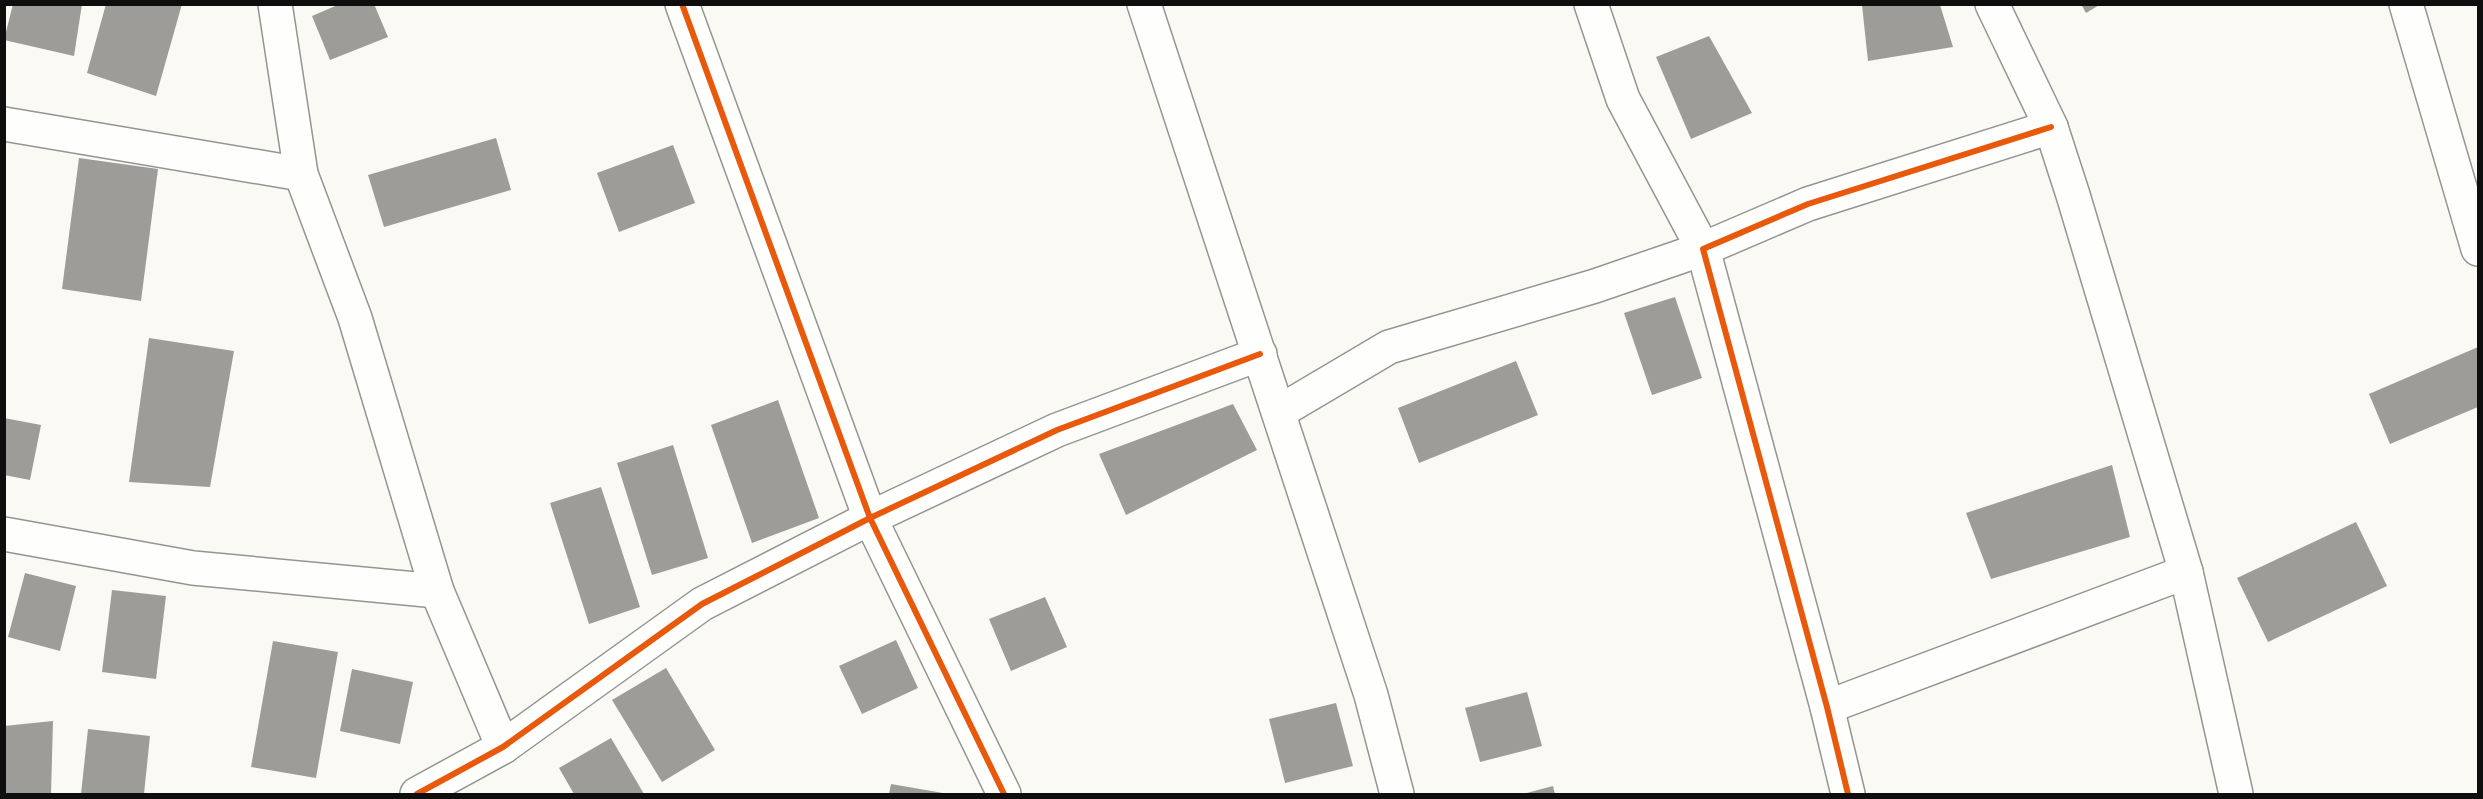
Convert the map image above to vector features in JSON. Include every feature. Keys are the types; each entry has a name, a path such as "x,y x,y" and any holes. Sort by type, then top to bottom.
{"street":[{"path":"275,4 301,174 355,318 437,591 503,747"},
{"path":"682,4 870,518 1004,795"},
{"path":"1144,4 1371,695 1397,795"},
{"path":"1591,4 1623,99 1703,249 1827,707 1848,795"},
{"path":"1992,4 2050,127 2186,572 2236,795"},
{"path":"2406,4 2478,249"},
{"path":"4,124 301,174"},
{"path":"1279,412 1389,347 1595,286 1703,249 1808,204 2050,127"},
{"path":"417,795 503,747 702,604 870,518 1057,430 1260,354"},
{"path":"4,534 193,568 437,591"},
{"path":"1827,707 2186,572"}],"building":[{"path":"13,4 82,4 74,56 4,40"},
{"path":"106,4 182,4 156,96 87,73"},
{"path":"340,4 374,4 388,37 330,60 312,16"},
{"path":"2081,4 2101,4 2086,13"},
{"path":"1862,5 1940,5 1953,47 1868,61"},
{"path":"1709,36 1752,113 1691,139 1656,57"},
{"path":"496,138 511,190 384,227 368,175"},
{"path":"673,145 695,203 619,232 597,173"},
{"path":"79,158 158,169 141,301 62,289"},
{"path":"1675,297 1702,378 1652,395 1624,313"},
{"path":"149,338 234,351 210,487 129,482"},
{"path":"2478,347 2478,407 2390,444 2369,394"},
{"path":"1516,361 1538,415 1419,463 1398,408"},
{"path":"778,400 819,518 752,543 711,425"},
{"path":"1233,404 1257,450 1126,515 1099,454"},
{"path":"4,418 41,425 30,480 4,475"},
{"path":"673,445 708,558 652,575 617,463"},
{"path":"2112,465 2130,537 1991,579 1966,513"},
{"path":"601,487 640,607 589,624 550,503"},
{"path":"2356,522 2387,586 2268,642 2237,578"},
{"path":"25,573 76,586 60,651 8,637"},
{"path":"112,590 166,596 156,679 102,672"},
{"path":"1045,597 1067,647 1011,671 989,619"},
{"path":"896,640 918,688 862,714 839,666"},
{"path":"273,641 338,652 316,778 251,767"},
{"path":"666,668 715,750 662,782 612,700"},
{"path":"352,669 413,682 400,744 340,731"},
{"path":"1527,692 1542,746 1480,762 1465,708"},
{"path":"1336,703 1353,766 1285,783 1269,719"},
{"path":"53,721 51,794 4,794 4,726"},
{"path":"88,729 150,736 144,794 81,794"},
{"path":"611,738 644,794 574,794 559,768"},
{"path":"891,784 943,793 943,794 889,794"},
{"path":"1553,786 1555,794 1523,794"}],"cycle path":[{"path":"682,4 870,518 1004,794"},
{"path":"1848,794 1827,707 1703,249 1808,204 2051,127"},
{"path":"417,794 503,747 702,604 870,518 1057,430 1260,354"}]}
